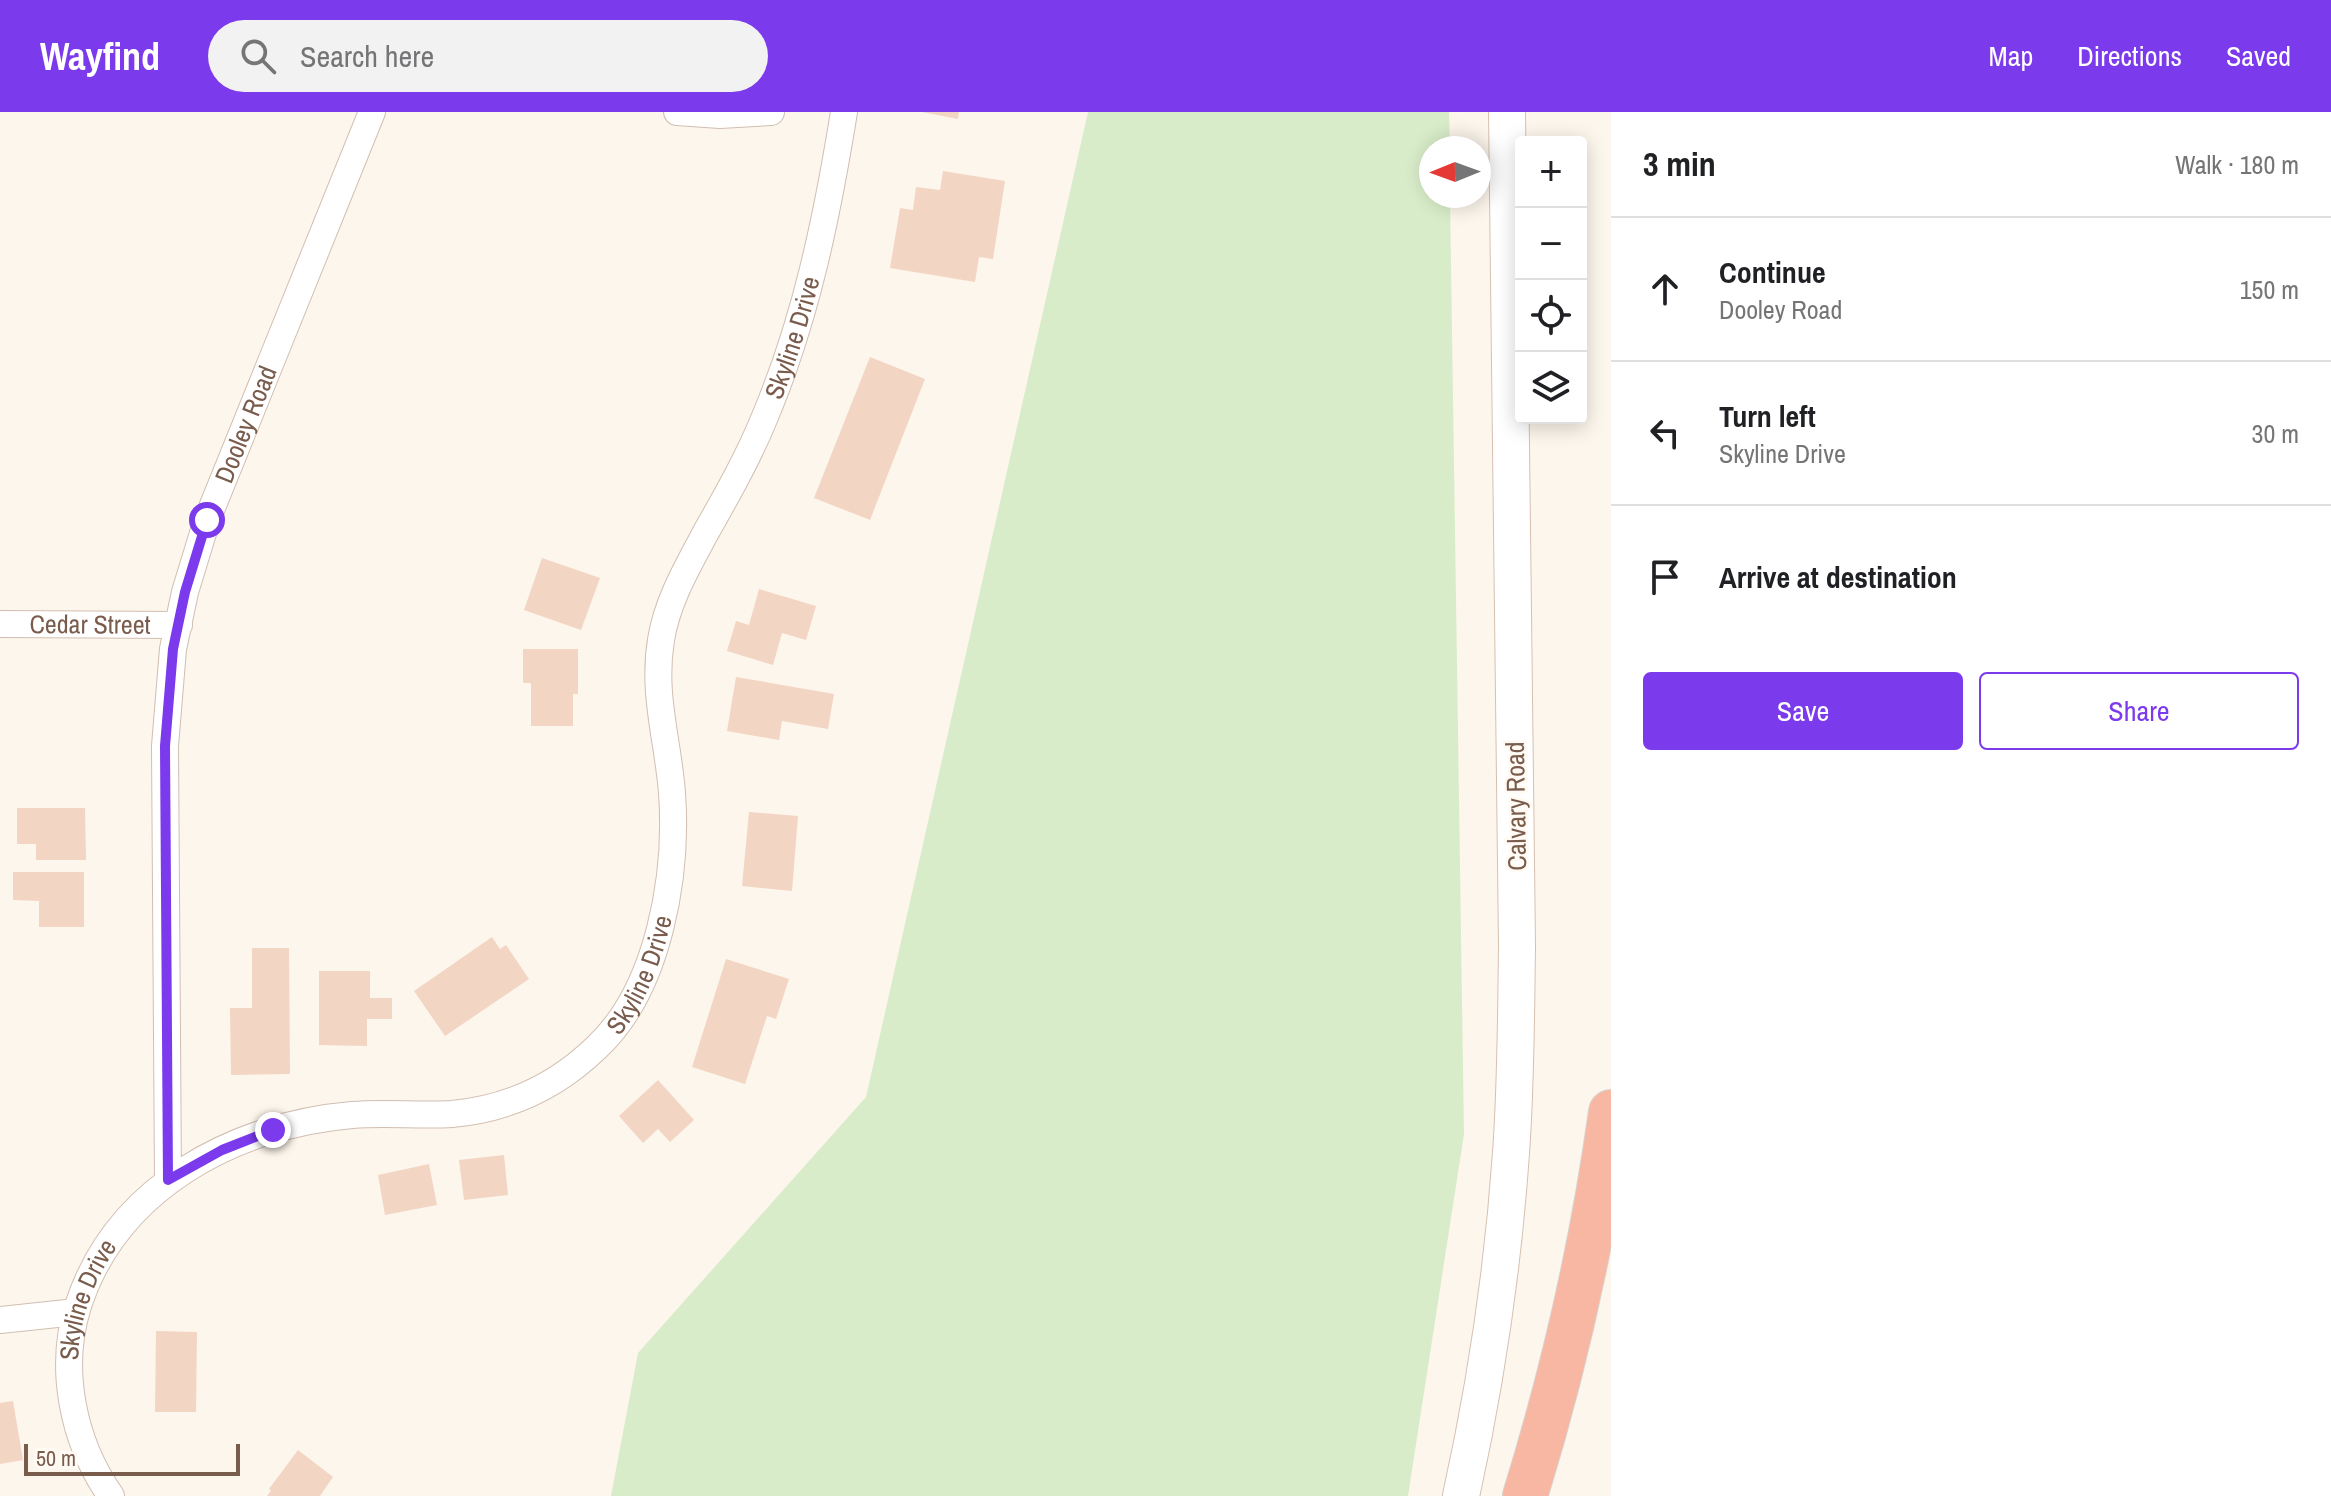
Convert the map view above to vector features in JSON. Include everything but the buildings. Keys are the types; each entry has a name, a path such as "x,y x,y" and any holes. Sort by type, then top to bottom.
{"highway":[{"path":"1525,1496 1559,1378 1588,1251 1611,1112"}],"main road":[{"name":"Calvary Road","path":"1461,1496 1473,1443 1502,1252 1515,1070 1517,947 1507,112"}],"street":[{"name":"Dooley Road","path":"168,1180 165,746 173,649 185,592 207,520 372,112"},
{"path":"677,112 720,115 771,112"},
{"name":"Skyline Drive","path":"111,1496 86,1452 75,1415 70,1388 70,1342 87,1280 105,1245 137,1207 168,1180 222,1150 299,1123 381,1113 448,1114 518,1100 555,1082 575,1068 601,1044 631,1004 649,967 671,872 674,822 672,788 658,702 662,633 677,585 741,469 788,358 818,254 844,112"},
{"name":"Cedar Street","path":"0,624 179,625"},
{"path":"0,1320 76,1312"}],"green space":[{"path":"1088,112 1449,112 1450,136 1419,136 1419,208 1450,208 1464,1134 1408,1496 611,1496 638,1353 866,1097"}],"route":[{"path":"207,520 185,592 173,649 165,746 168,1180 222,1150 273,1130"}]}
